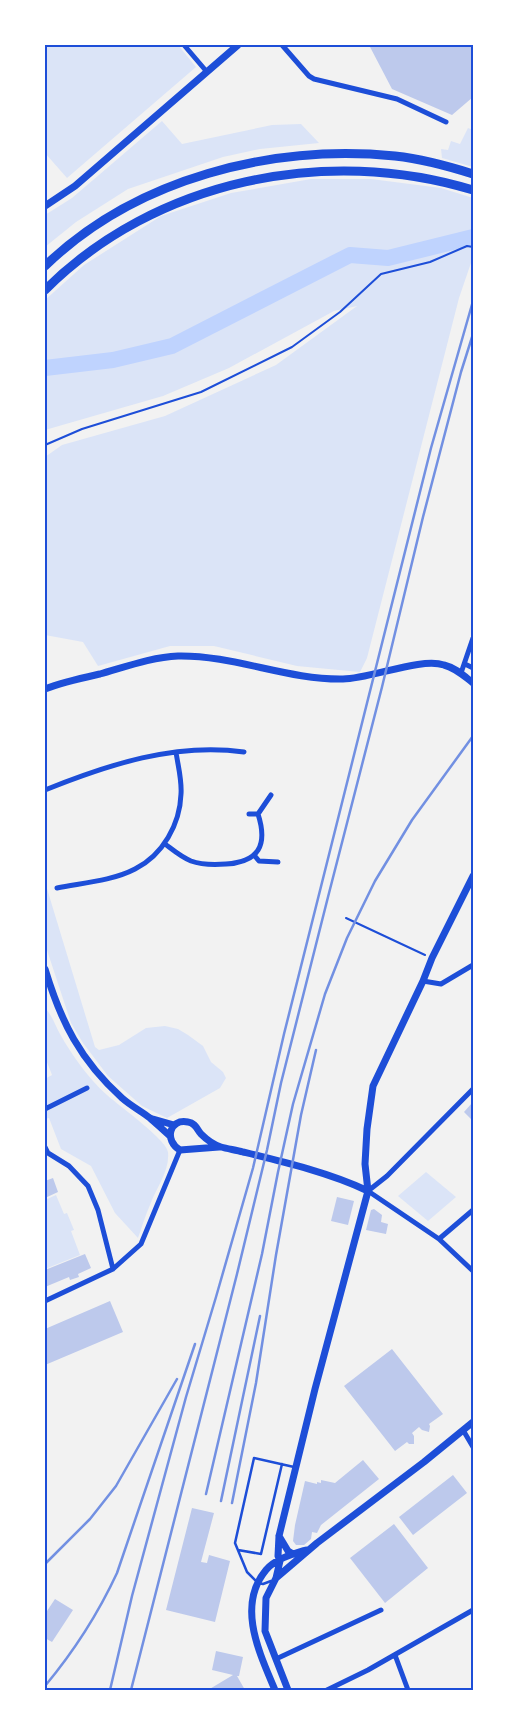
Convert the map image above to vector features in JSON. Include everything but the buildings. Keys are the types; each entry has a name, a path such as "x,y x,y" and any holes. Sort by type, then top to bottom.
{"main road":[{"path":"45,266 74,241 147,197 193,179 242,164 307,155 365,154 423,161 473,174"},
{"path":"45,290 62,272 81,257 130,226 181,202 207,192 244,182 292,173 364,171 428,179 473,190"}],"street":[{"path":"184,45 206,72"},
{"path":"45,206 76,186 238,45"},
{"path":"282,45 309,76 314,79 396,99 446,122"},
{"path":"461,673 473,638"},
{"path":"45,689 156,659 177,656 208,659 330,679 353,678 426,664 446,665 461,673 473,683"},
{"path":"465,664 473,668"},
{"path":"45,783 47,790 123,762 148,756 207,750 244,752"},
{"path":"57,888 113,877 135,870 149,860 165,844 174,826 180,804 181,785 176,752"},
{"path":"165,844 188,860 210,865 236,864 249,860 260,847 263,839 258,814 271,795"},
{"path":"249,814 258,814"},
{"path":"254,855 259,861 278,862"},
{"path":"288,1690 265,1631 266,1598 276,1578 280,1561 278,1556 279,1536 368,1191 365,1164 367,1128 373,1086 432,958 473,876"},
{"path":"423,981 441,984 473,965"},
{"path":"45,969 49,993 71,1037 91,1065 123,1099 170,1136"},
{"path":"45,1109 87,1088"},
{"path":"368,1191 387,1176 473,1088"},
{"path":"150,1119 174,1125"},
{"path":"194,1148 199,1139 197,1127 192,1123 180,1122 174,1125 171,1130 171,1142 180,1150 219,1147"},
{"path":"199,1133 219,1147 300,1168 368,1191 438,1239 473,1271"},
{"path":"45,1147 48,1154 70,1166 88,1186 98,1210 113,1269"},
{"path":"45,1301 113,1269 141,1244 180,1150"},
{"path":"438,1239 473,1210"},
{"path":"276,1578 309,1549 424,1462 473,1422"},
{"path":"463,1430 473,1447"},
{"path":"279,1536 288,1551 293,1554"},
{"path":"274,1690 252,1626 252,1600 258,1583 266,1570 293,1554 309,1549"},
{"path":"276,1659 380,1610"},
{"path":"327,1690 395,1655 473,1610"},
{"path":"395,1655 408,1690"}],"lane":[{"path":"276,1578 264,1584 258,1583 247,1572 235,1543 254,1458 296,1467"},
{"path":"238,1550 261,1554 282,1464"}],"path":[{"path":"45,445 82,429 201,392 292,346 340,312 381,274 430,262 467,246 473,247"},
{"path":"346,918 432,958"}],"shaded area":[{"path":"45,45 178,45 196,67 67,178 45,153"},
{"path":"162,121 182,144 272,125 301,124 319,143 260,149 223,157 128,189 76,222 45,247 45,215 72,198"},
{"path":"468,128 473,130 473,167 442,158 441,149 448,150 451,141 460,144"},
{"path":"311,179 371,179 441,188 473,198 473,257 459,298 367,658 360,672 297,666 214,646 170,646 98,666 83,642 45,635 45,457 62,445 165,416 276,365 357,306 334,311 229,368 163,396 45,430 45,300 84,265 161,216 231,193"},
{"path":"45,882 95,1047 99,1050 119,1045 146,1028 165,1026 178,1029 203,1046 211,1062 223,1072 226,1078 220,1088 167,1118 142,1106 108,1076 83,1043 71,1023 45,944"},
{"path":"45,1008 70,1050 101,1089 160,1139 166,1147 168,1159 165,1173 148,1209 138,1238 115,1213 91,1166 61,1149 49,1118 45,1119 45,1079 52,1075 45,1057"},
{"path":"426,1172 456,1197 428,1221 398,1196"},
{"path":"56,1195 64,1214 67,1213 74,1230 71,1231 80,1255 45,1269 45,1200"}],"waterway":[{"path":"45,368 113,360 172,346 350,255 388,258 473,237"}],"railway":[{"path":"110,1690 132,1596 186,1397 253,1168 284,1034 431,448 473,301"},
{"path":"131,1690 237,1274 281,1083 382,687 423,517 461,372 473,334"},
{"path":"206,1494 262,1254 293,1104 325,994 347,938 375,881 412,820 473,736"},
{"path":"232,1503 256,1383 301,1115 316,1050"},
{"path":"221,1501 260,1316"},
{"path":"45,1686 85,1632 102,1604 117,1573 195,1344"},
{"path":"45,1564 90,1519 116,1486 177,1379"}]}
